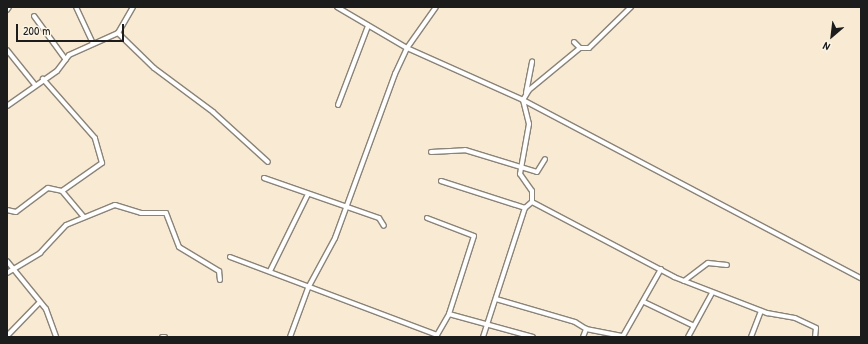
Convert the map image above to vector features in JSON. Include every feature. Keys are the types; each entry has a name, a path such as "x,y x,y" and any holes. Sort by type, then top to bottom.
{"street":[{"path":"76,7 93,43"},
{"path":"7,106 66,60 93,43 118,33 133,7"},
{"path":"337,7 407,48 523,100 861,278"},
{"path":"290,337 308,288 335,238 345,207 407,48 436,7"},
{"path":"483,337 525,208 532,202 532,190 520,174 520,166 529,124 523,100 526,95 580,48 589,48 631,7"},
{"path":"34,16 66,60"},
{"path":"338,105 368,26"},
{"path":"118,33 154,68 212,112 268,162"},
{"path":"574,42 580,48"},
{"path":"7,50 35,85"},
{"path":"526,95 532,62"},
{"path":"43,79 95,138 103,161 62,191"},
{"path":"431,152 465,150 537,172 545,159"},
{"path":"264,178 379,218 384,226"},
{"path":"441,181 525,208"},
{"path":"7,210 16,212 48,188 62,191 84,217"},
{"path":"270,271 308,194"},
{"path":"532,202 684,281 761,311 795,318 816,328 815,337"},
{"path":"7,273 40,253 66,225 115,205 141,213 166,214 179,247 219,271 220,280"},
{"path":"230,257 270,271 308,288 436,336 449,314 474,236 426,218"},
{"path":"7,261 14,268 38,304 46,309 56,337"},
{"path":"684,281 708,263 727,265"},
{"path":"496,299 575,322 586,329 623,336 644,302 661,269"},
{"path":"688,337 692,325 712,293"},
{"path":"644,302 692,325"},
{"path":"7,336 38,304"},
{"path":"751,337 761,311"},
{"path":"449,314 486,327 533,337"},
{"path":"583,337 586,329"}]}
